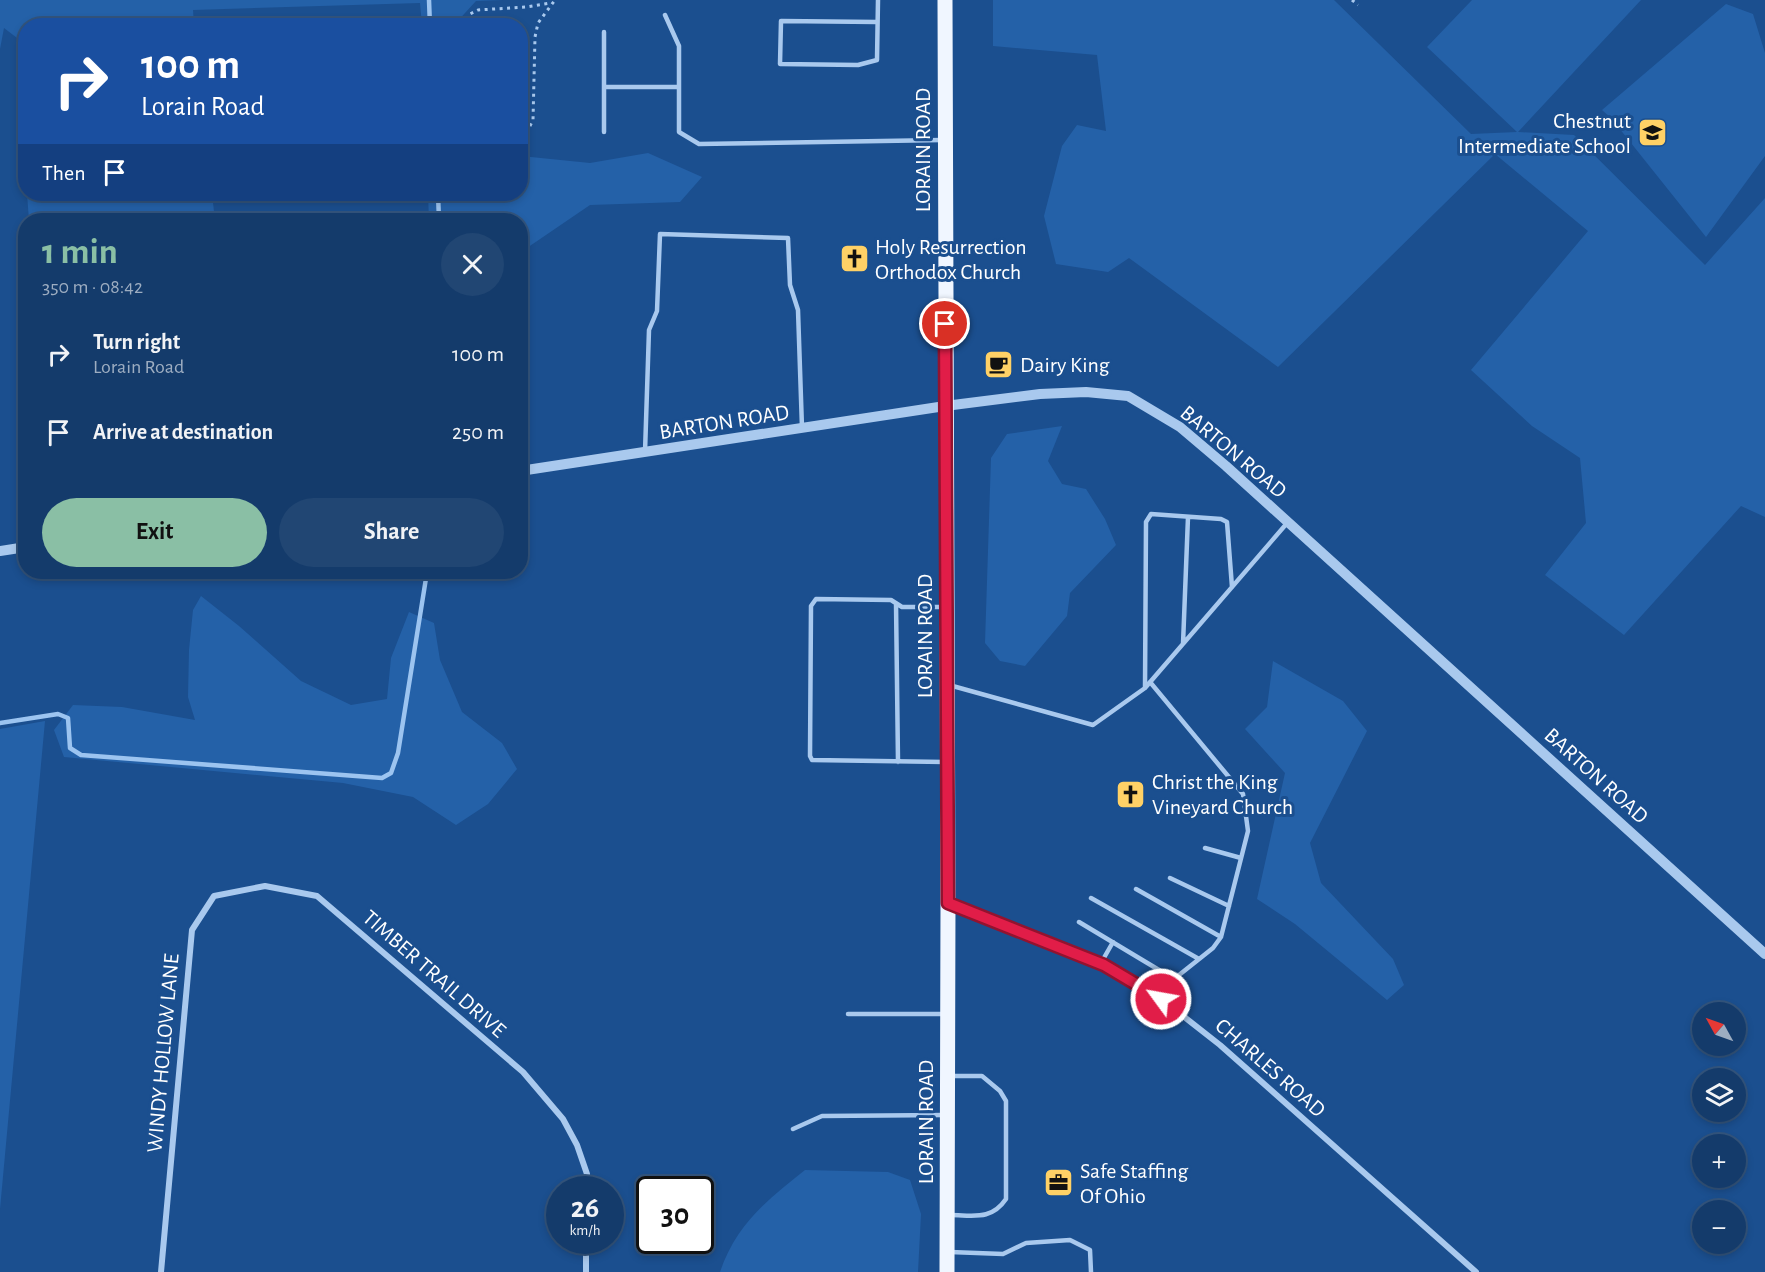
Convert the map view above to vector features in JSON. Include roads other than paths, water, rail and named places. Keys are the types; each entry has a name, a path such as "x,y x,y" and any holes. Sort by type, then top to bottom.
{"main road":[{"name":"LORAIN ROAD","path":"945,0 947,1272"}],"street":[{"name":"BARTON ROAD","path":"528,470 945,406 1040,394 1086,392 1128,396 1180,427 1765,954"},
{"path":"0,551 18,548"},
{"name":"TIMBER TRAIL DRIVE","path":"265,886 317,896 523,1072 563,1119 580,1154 586,1176"},
{"name":"WINDY HOLLOW LANE","path":"160,1272 192,930 214,896 265,886"},
{"name":"CHARLES ROAD","path":"948,903 1101,963 1161,999 1220,1045 1476,1272"},
{"path":"586,1254 586,1272"}],"lane":[{"path":"877,22 781,21 780,64 858,65 877,60 878,0"},
{"path":"665,15 679,46 679,132 699,144 945,140"},
{"path":"604,33 604,132"},
{"path":"604,87 679,87"},
{"path":"645,452 649,330 657,310 660,234 788,238 790,285 798,310 802,428"},
{"path":"1145,688 1146,522 1151,514 1221,519 1227,522 1232,587"},
{"path":"1183,644 1188,517"},
{"path":"947,684 1093,725 1145,688 1288,522"},
{"path":"946,606 902,607 891,600 816,598 811,606 810,756 812,760 947,762"},
{"path":"896,603 898,762"},
{"path":"1150,682 1243,794 1248,831 1221,937 1213,948 1174,979 1161,999"},
{"path":"1204,848 1241,858"},
{"path":"1170,878 1229,906"},
{"path":"1136,889 1221,937"},
{"path":"1091,898 1199,959"},
{"path":"1079,922 1174,979"},
{"path":"1101,963 1113,942"},
{"path":"848,1014 948,1014"},
{"path":"947,1215 985,1216 999,1209 1006,1199 1006,1101 1000,1091 982,1076 948,1077"},
{"path":"793,1129 822,1116 948,1114"},
{"path":"947,1252 1003,1254 1026,1243 1070,1240 1090,1250 1091,1272"}],"waterway":[{"path":"429,0 430,18"},
{"path":"438,201 439,213"},
{"path":"0,723 58,714 68,718 70,748 81,755 382,778 391,773 398,753 426,579"}],"place":[{"name":"Chestnut Intermediate School","path":"1652,133"},
{"name":"Holy Resurrection Orthodox Church","path":"854,259"},
{"name":"Dairy King","path":"999,364"},
{"name":"Christ the King Vineyard Church","path":"1131,794"},
{"name":"Safe Staffing Of Ohio","path":"1059,1183"}]}
